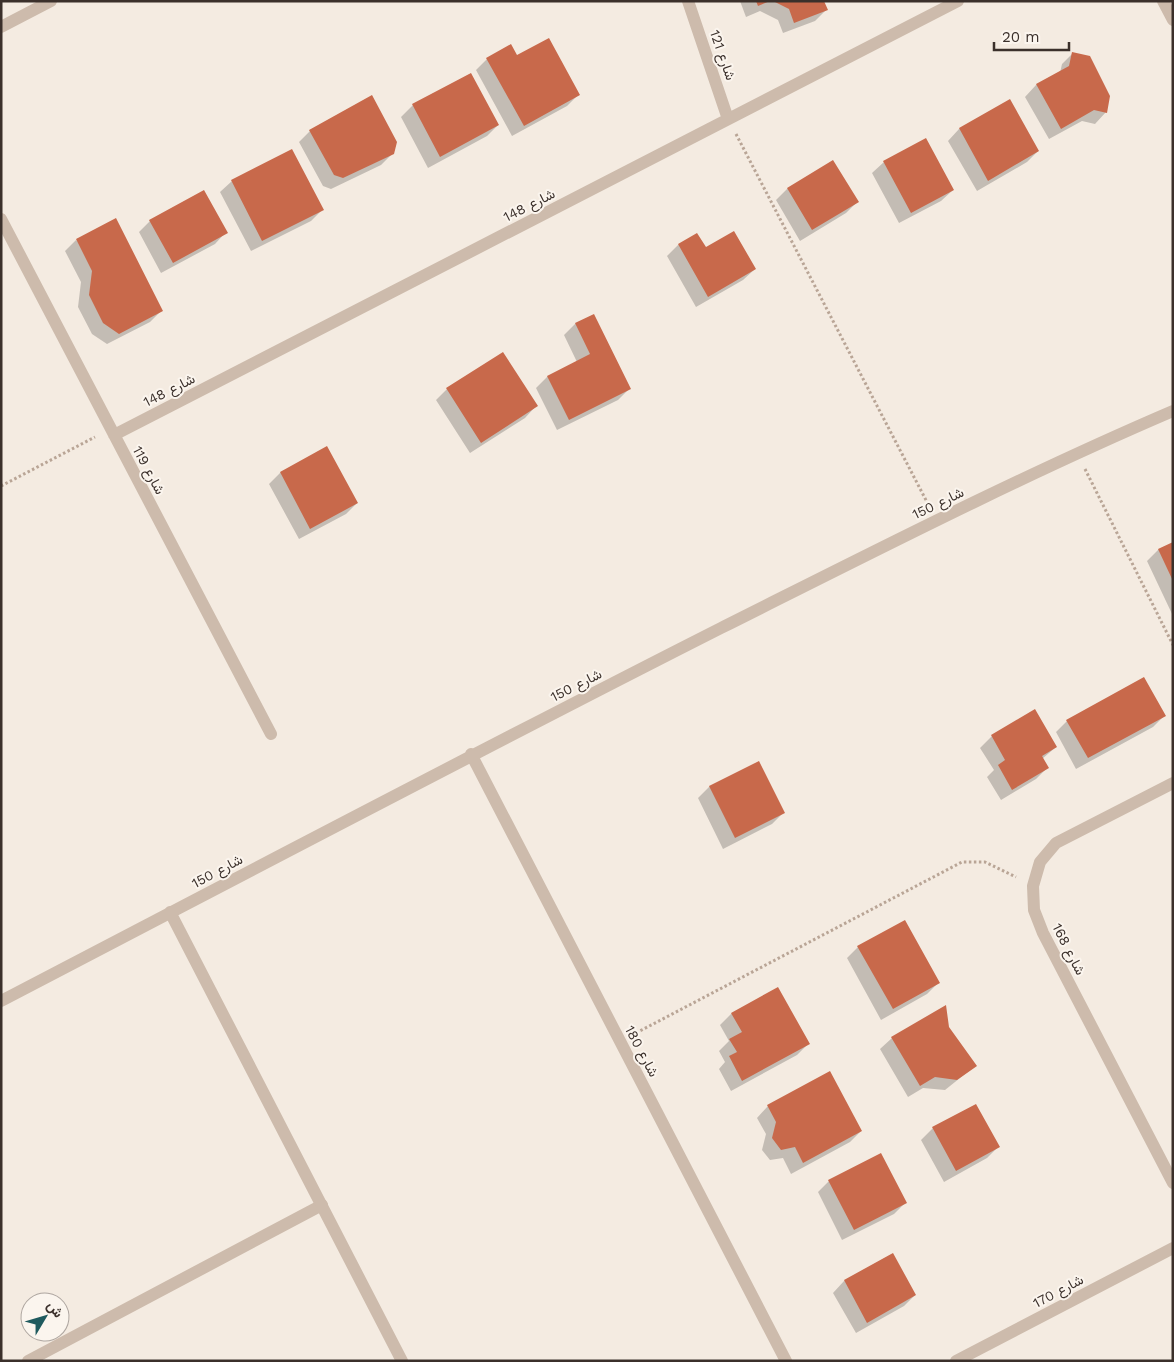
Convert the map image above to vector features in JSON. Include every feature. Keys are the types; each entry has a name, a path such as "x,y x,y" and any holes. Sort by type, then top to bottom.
{"street":[{"path":"1,27 51,1"},
{"name":"شارع 121","path":"688,1 728,119"},
{"name":"شارع 148","path":"112,432 958,1"},
{"path":"1163,1 1173,20"},
{"name":"شارع 119","path":"1,219 270,734"},
{"name":"شارع 150","path":"1,1002 471,754 936,520 1077,453 1173,411"},
{"name":"شارع 180","path":"471,754 786,1361"},
{"name":"شارع 168","path":"1173,783 1056,843 1040,862 1033,886 1034,910 1043,933 1173,1183"},
{"path":"170,912 402,1361"},
{"path":"28,1361 322,1205"},
{"name":"شارع 170","path":"956,1361 1173,1248"}],"path":[{"path":"728,119 936,520"},
{"path":"1,486 112,432"},
{"path":"1077,453 1173,645"},
{"path":"620,1042 962,862 985,862 1033,886"}],"building":[{"path":"756,1 770,1 758,6"},
{"path":"773,1 824,1 828,10 794,23 789,9"},
{"path":"549,38 580,95 524,126 486,58 511,44 517,55"},
{"path":"1072,52 1090,56 1110,96 1107,113 1094,110 1061,129 1036,84 1069,66"},
{"path":"471,73 499,125 440,157 412,104"},
{"path":"372,95 397,142 394,154 343,178 334,175 309,130"},
{"path":"1010,99 1039,151 988,181 959,128"},
{"path":"926,138 954,190 911,213 883,161"},
{"path":"292,149 324,210 262,241 231,180"},
{"path":"833,160 859,202 812,230 787,188"},
{"path":"204,190 228,233 173,263 149,220"},
{"path":"116,218 163,311 119,334 103,323 89,295 92,271 76,239"},
{"path":"734,231 756,269 708,297 678,244 697,233 706,247"},
{"path":"594,314 631,389 569,420 547,376 590,354 575,323"},
{"path":"503,352 538,406 481,443 446,388"},
{"path":"327,446 358,503 310,529 280,472"},
{"path":"1173,542 1173,581 1158,549"},
{"path":"1144,677 1166,716 1088,758 1066,720"},
{"path":"1035,709 1057,747 1042,756 1049,768 1012,790 998,765 1005,760 991,735"},
{"path":"759,761 785,813 735,838 709,786"},
{"path":"905,920 940,983 893,1009 857,946"},
{"path":"778,987 810,1044 742,1081 729,1056 737,1052 729,1039 742,1032 731,1013"},
{"path":"946,1005 949,1027 977,1066 957,1080 935,1077 920,1086 891,1037"},
{"path":"830,1071 862,1131 803,1163 795,1147 781,1150 772,1138 776,1122 767,1105"},
{"path":"976,1104 1000,1147 956,1171 932,1127"},
{"path":"881,1153 907,1203 854,1230 828,1180"},
{"path":"893,1253 916,1295 867,1323 844,1280"}]}
